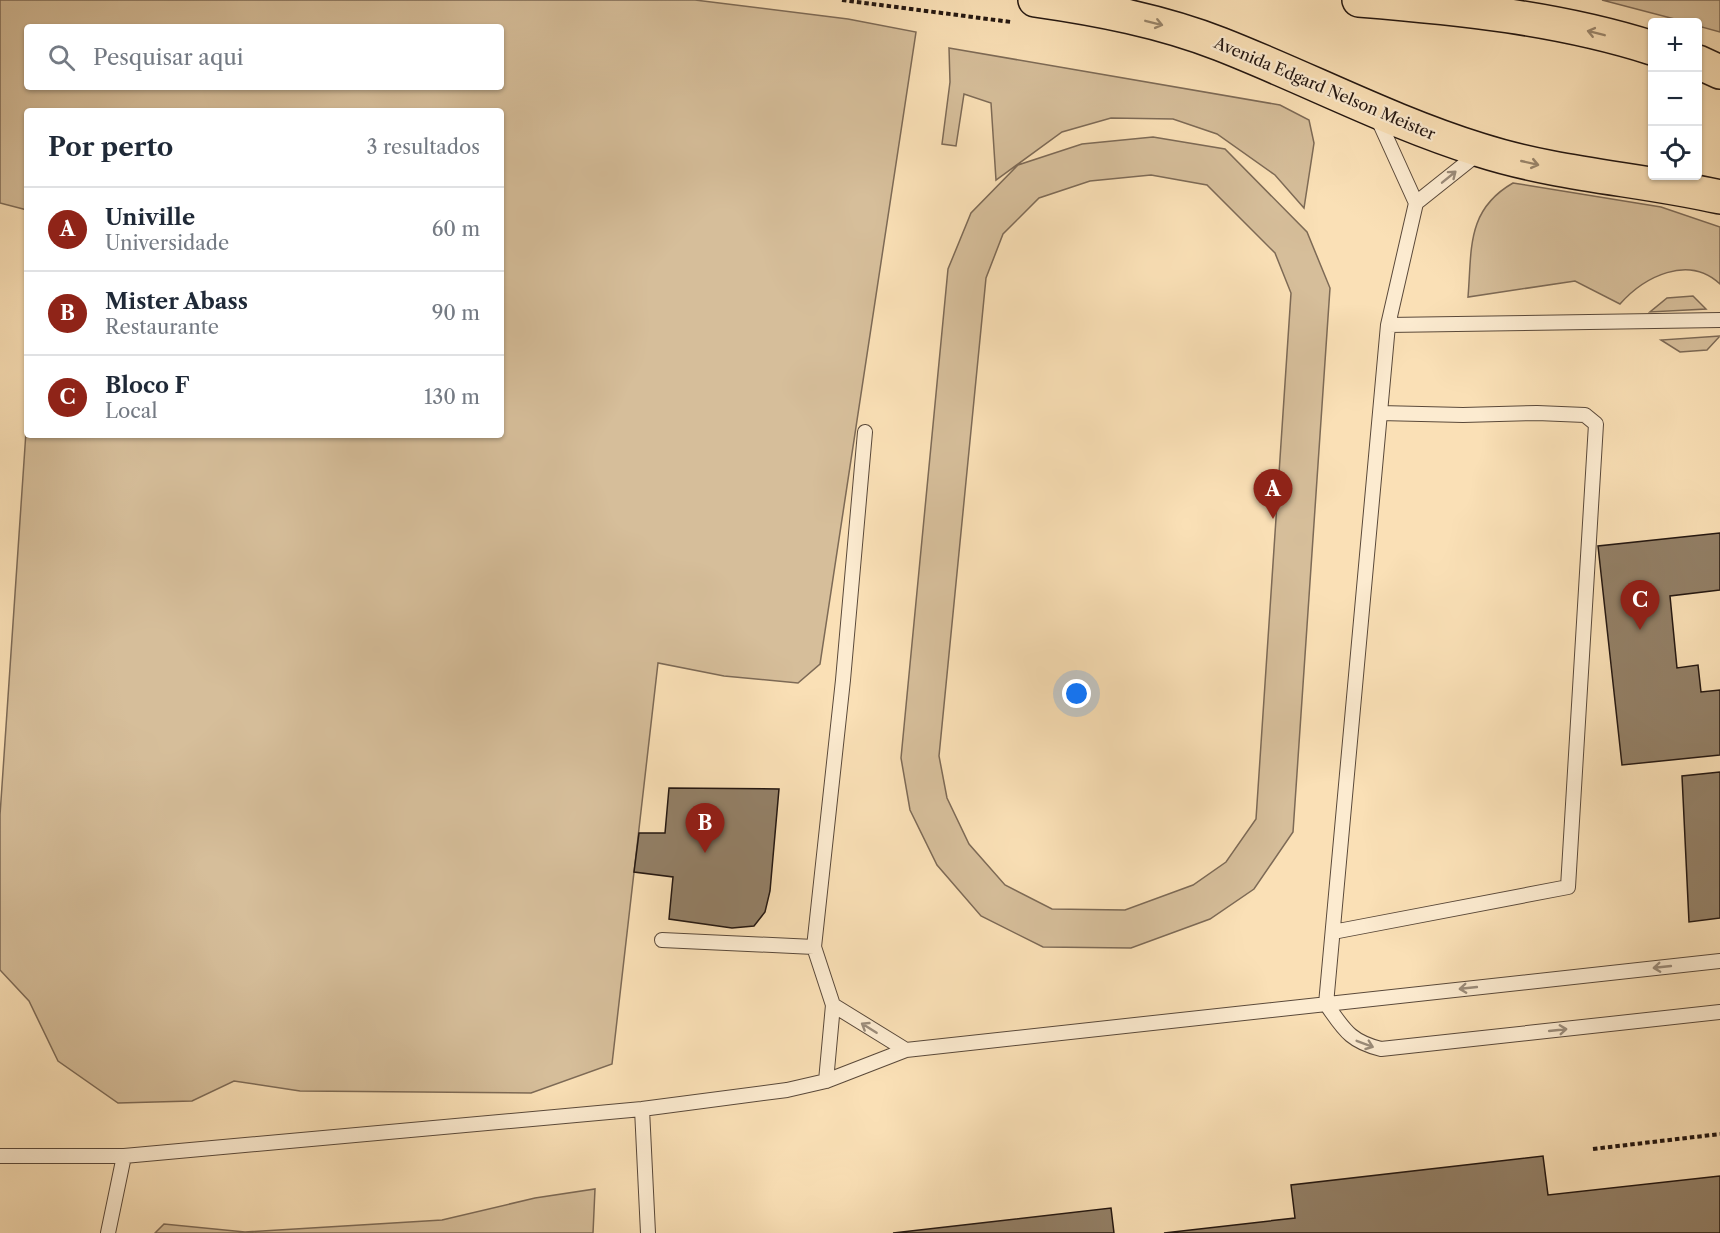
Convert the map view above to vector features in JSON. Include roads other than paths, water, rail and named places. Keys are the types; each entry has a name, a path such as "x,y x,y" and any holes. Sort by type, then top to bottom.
{"main road":[{"path":"1359,0 1449,8 1548,22 1648,47"},
{"name":"Avenida Edgard Nelson Meister","path":"1028,11 1095,9 1163,25 1220,44 1375,112 1481,151 1534,164 1645,174 1720,197"},
{"path":"1702,64 1720,72"}],"lane":[{"path":"1375,112 1416,203 1388,325 1326,1004 1348,1035 1361,1044 1381,1049 1720,1012"},
{"path":"1416,203 1481,151"},
{"path":"1388,325 1720,320"},
{"path":"1333,932 1568,887 1596,424 1585,415 1380,413"},
{"path":"826,1081 833,1005 814,947 843,680 866,432"},
{"path":"662,940 814,947"},
{"path":"0,1156 124,1156 642,1109 788,1090 826,1081 906,1050 1720,961"},
{"path":"833,1005 906,1050"},
{"path":"642,1109 648,1233"},
{"path":"108,1233 124,1156"}],"place":[{"name":"Univille","path":"1273,519"},
{"name":"Bloco F","path":"1640,630"},
{"name":"Mister Abass","path":"705,853"}]}
